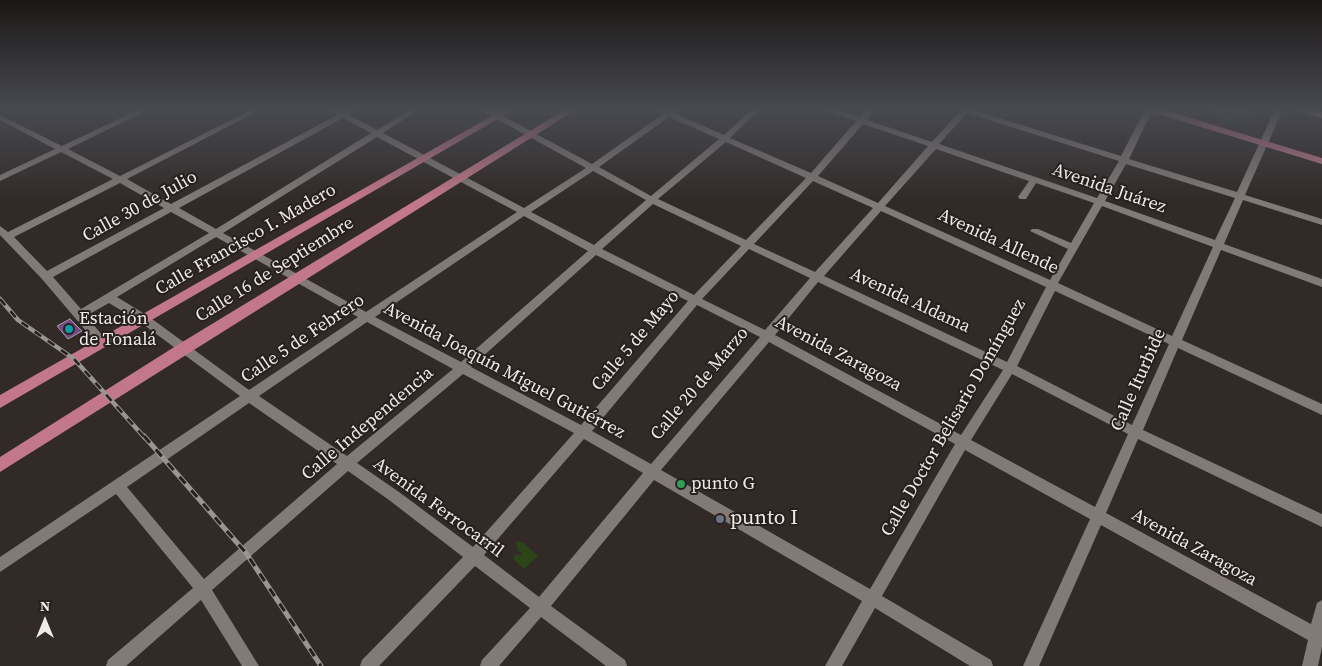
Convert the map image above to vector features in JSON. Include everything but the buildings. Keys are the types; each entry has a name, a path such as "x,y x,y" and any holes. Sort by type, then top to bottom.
{"main road":[{"name":"Calle Francisco I. Madero","path":"0,402 455,140"},
{"name":"Calle 16 de Septiembre","path":"0,465 184,348 522,140"},
{"path":"1255,140 1322,161"}],"street":[{"name":"Avenida Joaquín Miguel Gutiérrez","path":"44,140 218,232 366,317 583,432 873,599 985,666"},
{"path":"0,178 79,140"},
{"path":"102,342 46,276 4,233 121,180 197,140"},
{"name":"Calle 30 de Julio","path":"46,276 172,208 291,140"},
{"path":"80,315 365,140"},
{"name":"Avenida Zaragoza","path":"392,140 595,250 767,336 1098,515 1319,638"},
{"name":"Avenida Aldama","path":"543,140 652,200 818,276 1010,368 1135,432 1322,521"},
{"name":"Calle 5 de Febrero","path":"0,565 631,140"},
{"name":"Calle Independencia","path":"114,666 346,465 463,367 723,140"},
{"name":"Avenida Allende","path":"727,140 878,206 1322,410"},
{"name":"Calle 5 de Mayo","path":"368,666 474,556 695,300 812,177 844,140"},
{"name":"Avenida Juárez","path":"919,140 1100,202 1322,283"},
{"name":"Calle 20 de Marzo","path":"488,666 570,574 652,472 767,336 937,140"},
{"path":"1062,140 1322,222"},
{"name":"Calle Doctor Belisario Domínguez","path":"833,666 963,442 1010,368 1052,285 1124,160 1133,140"},
{"name":"Calle Iturbide","path":"1030,666 1265,140"},
{"path":"1023,197 1034,180"},
{"path":"1035,232 1074,248"},
{"name":"Avenida Ferrocarril","path":"110,298 144,319 346,465 394,496 619,666"},
{"path":"118,486 203,589 251,666"},
{"path":"1310,666 1319,638 1322,608"}],"green space":[{"path":"516,542 522,542 538,556 524,569 513,559 516,554 520,556 522,553 518,551"}],"railway":[{"path":"0,299 18,320 74,359 145,438"},
{"path":"144,436 246,553 321,666"}],"place":[{"name":"Estación de Tonalá","path":"69,329"},
{"name":"punto G","path":"681,484"},
{"name":"punto I","path":"720,519"}]}
